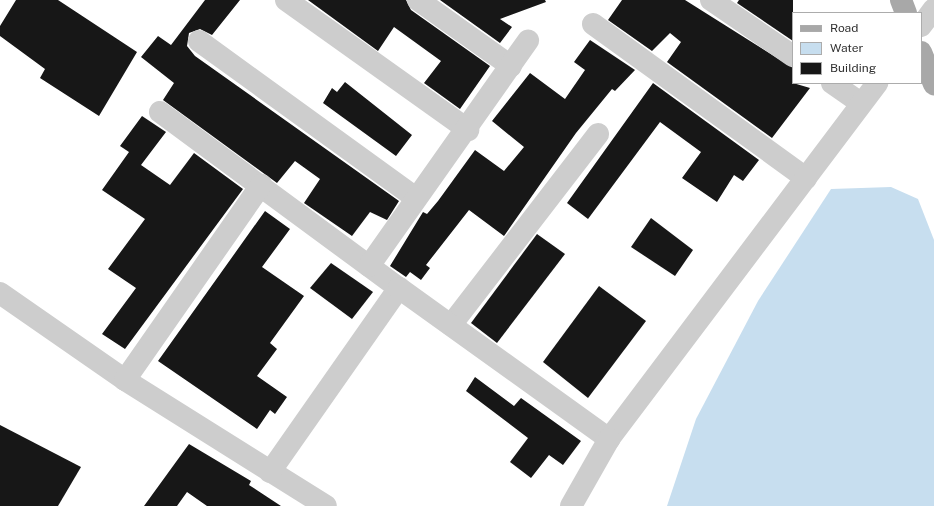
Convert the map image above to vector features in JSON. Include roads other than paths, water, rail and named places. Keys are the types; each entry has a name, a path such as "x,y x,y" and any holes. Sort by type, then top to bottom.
{"main road":[{"path":"901,0 906,12"},
{"path":"922,55 934,85"}],"street":[{"path":"286,0 468,130"},
{"path":"418,0 511,66"},
{"path":"712,0 792,55"},
{"path":"922,25 934,9"},
{"path":"593,24 806,178"},
{"path":"199,41 416,198"},
{"path":"369,266 416,198 468,130 528,41"},
{"path":"833,84 861,104"},
{"path":"571,506 609,439 876,84"},
{"path":"160,112 399,288 609,439"},
{"path":"451,325 598,134"},
{"path":"125,380 261,185"},
{"path":"270,472 399,288"},
{"path":"0,293 125,380 326,506"}],"water":[{"path":"891,187 918,199 934,240 934,506 667,506 696,419 758,301 831,189"}]}
